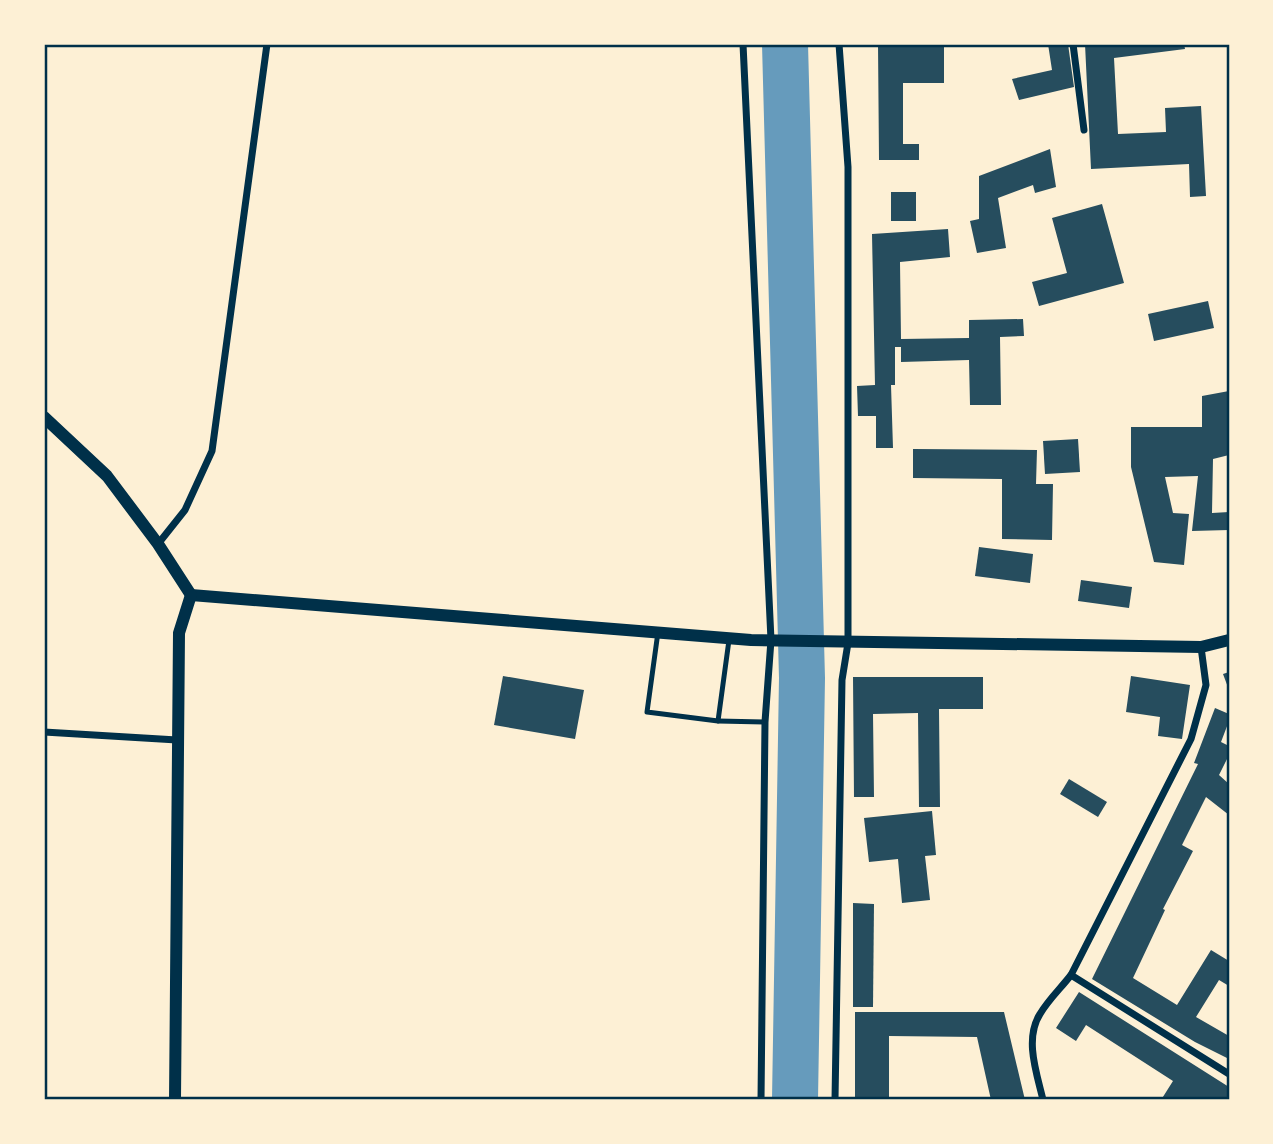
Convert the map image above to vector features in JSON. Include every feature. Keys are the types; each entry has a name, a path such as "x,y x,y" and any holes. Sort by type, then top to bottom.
{"street":[{"path":"158,544 186,510 212,451 267,44"},
{"path":"743,44 771,640 765,722 761,1100"},
{"path":"835,1100 842,680 848,643 848,167 839,44"},
{"path":"1073,44 1084,130"},
{"path":"44,417 107,476 158,544 191,595"},
{"path":"191,595 751,640 1201,647 1229,640"},
{"path":"175,1100 179,633 191,595"},
{"path":"1043,1100 1033,1056 1032,1036 1038,1015 1071,975 1191,739 1206,685 1201,647"},
{"path":"44,732 177,740"},
{"path":"1071,975 1229,1074"}],"lane":[{"path":"658,632 647,712 718,722 765,722"},
{"path":"718,722 729,638"}],"building":[{"path":"878,44 944,47 944,83 903,83 903,144 919,144 919,160 879,160"},
{"path":"1048,44 1068,44 1074,87 1019,100 1012,79 1052,70"},
{"path":"1085,44 1184,44 1185,49 1114,58 1118,134 1166,132 1165,108 1201,106 1206,196 1190,197 1189,164 1091,169"},
{"path":"1050,149 1056,187 1035,193 1033,185 998,198 1006,248 977,253 970,221 979,219 979,176"},
{"path":"891,192 916,192 916,221 891,221"},
{"path":"1102,204 1124,283 1039,306 1032,282 1067,273 1052,218"},
{"path":"948,229 950,257 900,262 901,339 969,338 969,320 1023,319 1024,336 1000,337 1001,405 970,405 969,360 901,362 901,347 895,347 895,385 891,385 893,448 876,448 876,416 858,416 857,386 875,385 872,234"},
{"path":"1208,301 1214,328 1154,341 1148,314"},
{"path":"1229,391 1229,455 1213,459 1212,513 1229,512 1229,530 1192,531 1198,476 1165,477 1173,513 1189,514 1184,565 1154,562 1131,467 1131,427 1202,427 1202,396"},
{"path":"1078,439 1080,472 1045,474 1043,441"},
{"path":"913,449 1037,450 1036,484 1053,484 1052,540 1002,539 1002,479 913,478"},
{"path":"979,547 1033,554 1030,583 975,576"},
{"path":"1081,580 1132,587 1129,608 1078,601"},
{"path":"1229,672 1229,690 1223,674"},
{"path":"503,676 584,690 575,739 494,725"},
{"path":"1131,676 1190,685 1182,739 1158,736 1160,717 1126,712"},
{"path":"853,677 983,677 983,709 939,709 940,807 919,807 918,713 873,714 874,797 854,797"},
{"path":"1215,708 1229,714 1221,742 1229,746 1229,755 1219,775 1229,784 1229,815 1206,797 1182,845 1193,851 1163,909 1165,910 1133,978 1177,1005 1211,950 1229,961 1229,986 1219,980 1196,1017 1229,1036 1229,1059 1195,1042 1092,979 1198,764 1194,763"},
{"path":"1069,779 1107,802 1098,817 1060,794"},
{"path":"932,811 936,855 925,856 930,900 902,903 898,859 869,862 864,818"},
{"path":"853,903 874,904 873,1007 853,1007"},
{"path":"1079,992 1229,1087 1229,1100 1161,1100 1173,1081 1086,1025 1076,1041 1056,1028"},
{"path":"855,1012 1004,1012 1025,1100 991,1100 977,1037 889,1036 889,1100 855,1100"}],"waterway":[{"path":"785,44 802,678 795,1100"}]}
